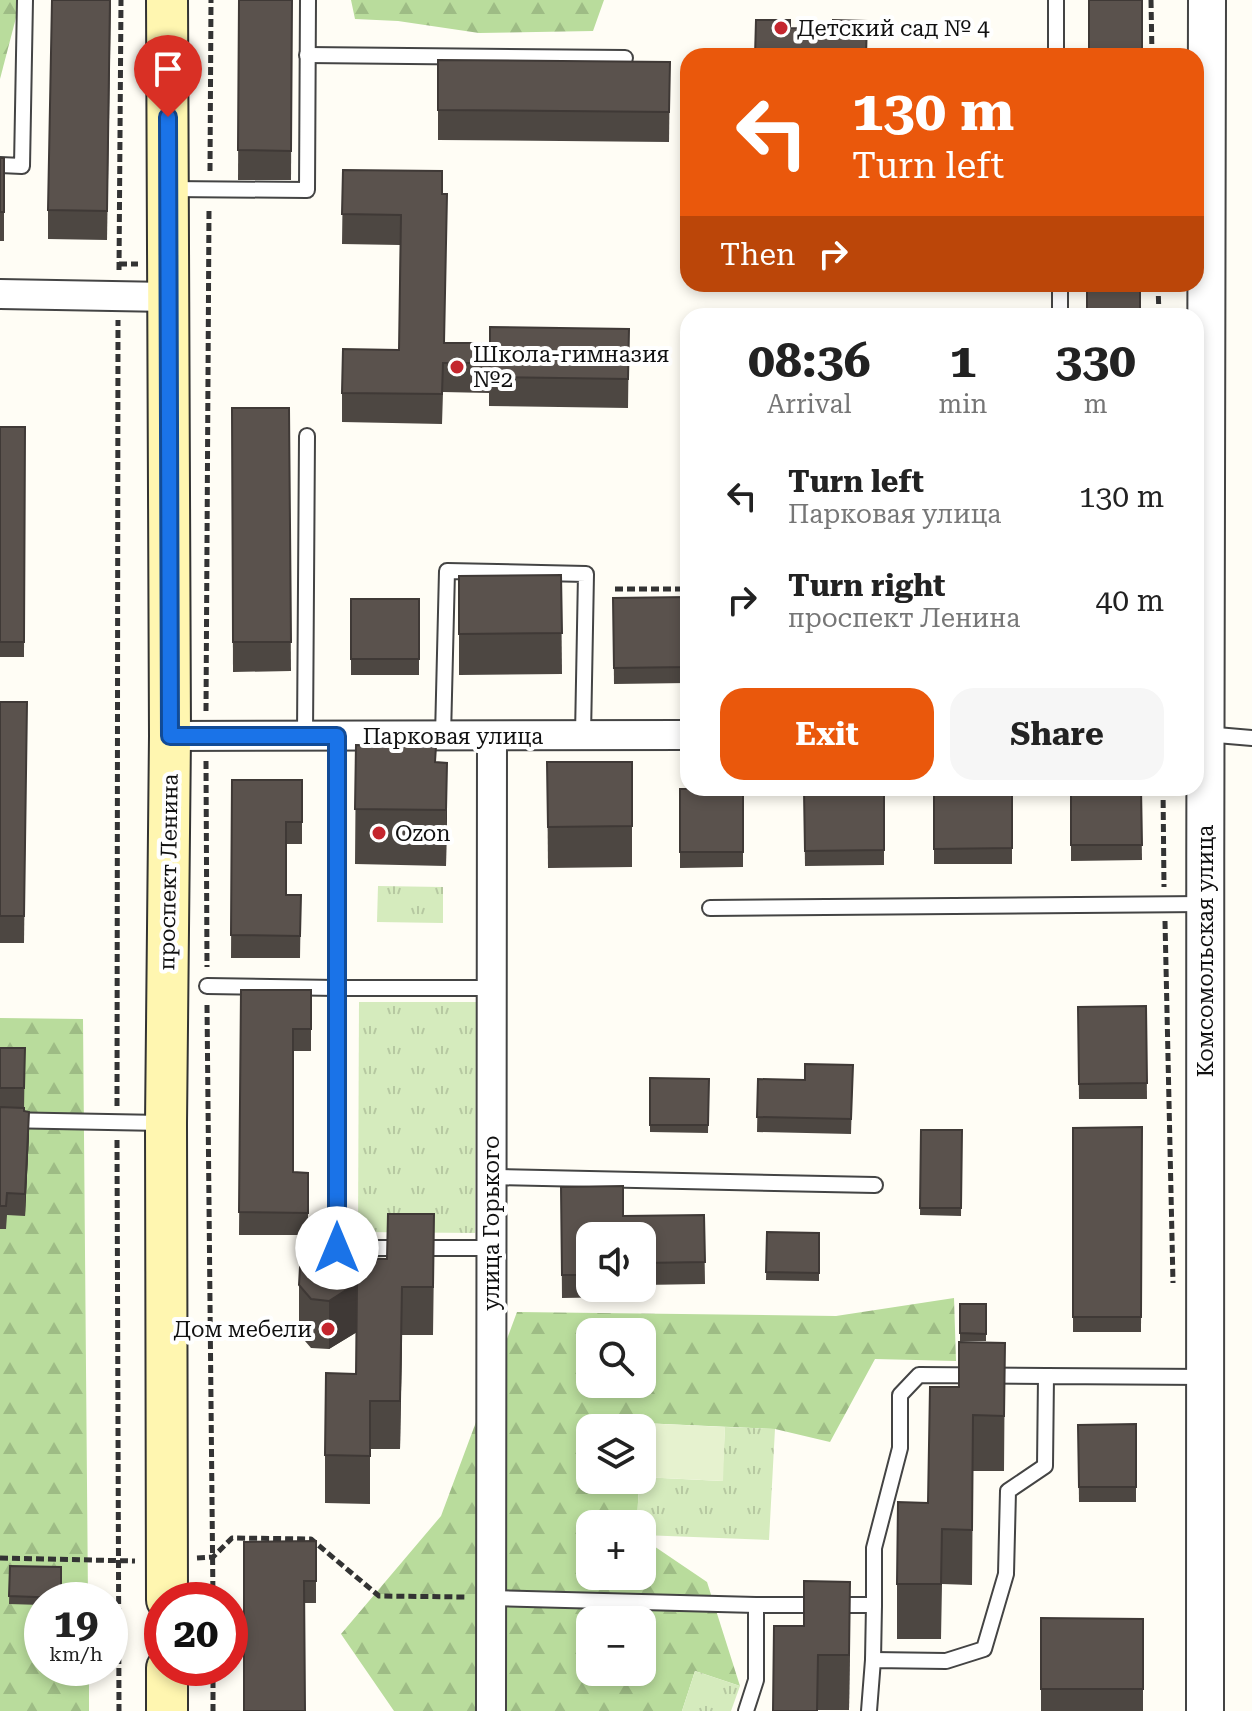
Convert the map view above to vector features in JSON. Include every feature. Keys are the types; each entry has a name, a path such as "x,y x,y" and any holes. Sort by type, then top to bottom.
{"main road":[{"name":"проспект Ленина","path":"167,0 168,297 188,736 166,1123 167,1582"},
{"path":"167,1686 167,1711"}],"street":[{"name":"Комсомольская улица","path":"1204,236 1207,0"},
{"path":"0,294 168,297"},
{"name":"Парковая улица","path":"188,736 680,735"},
{"name":"улица Горького","path":"491,1711 492,736"},
{"name":"Комсомольская улица","path":"1202,796 1208,1377 1205,1711"}],"lane":[{"path":"0,165 22,166 25,0"},
{"path":"168,189 307,190 308,0"},
{"path":"1056,0 1056,48"},
{"path":"307,55 625,58"},
{"path":"305,736 307,436"},
{"path":"443,736 447,571 586,574 583,735"},
{"path":"1204,734 1252,738"},
{"path":"337,736 337,1248 491,1248"},
{"path":"710,908 1205,904"},
{"path":"207,986 492,988"},
{"path":"0,1120 166,1123"},
{"path":"492,1177 875,1185"},
{"path":"869,1711 873,1660 874,1548 900,1448 900,1395 919,1375 1208,1377"},
{"path":"873,1660 946,1661 984,1649 1006,1574 1008,1491 1045,1466 1046,1376"},
{"path":"491,1598 874,1605"},
{"path":"746,1711 756,1680 756,1605"}],"path":[{"path":"119,1711 116,1122 121,0"},
{"path":"211,0 209,189 188,736 207,986 213,1582"},
{"path":"1151,0 1152,48"},
{"path":"615,589 680,589"},
{"path":"1163,796 1173,1298"},
{"path":"0,1558 166,1561 213,1557 232,1538 311,1539 379,1596 491,1598"},
{"path":"213,1686 213,1711"}],"green space":[{"path":"0,0 17,0 18,10 0,79"},
{"path":"351,0 604,0 593,31 479,33 398,21 355,19"},
{"path":"378,886 443,887 443,923 377,922"},
{"path":"359,1002 476,1002 475,1233 358,1232"},
{"path":"0,1018 83,1019 88,1582 24,1582 24,1686 89,1686 89,1711 0,1711"},
{"path":"954,1298 956,1361 875,1359 830,1442 775,1429 656,1424 656,1414 576,1414 576,1494 638,1494 638,1510 576,1510 576,1590 656,1590 656,1547 707,1582 740,1686 695,1671 682,1711 394,1711 341,1634 441,1516 517,1312 836,1316"},
{"path":"656,1424 725,1427 723,1481 656,1478"},
{"path":"725,1427 775,1429 769,1540 656,1536 656,1510 638,1510 638,1494 656,1494 656,1478 722,1481"},
{"path":"695,1671 740,1686 731,1711 682,1711"}],"building":[{"path":"52,0 110,0 107,211 48,210"},
{"path":"239,0 292,0 291,151 238,150"},
{"path":"1089,0 1142,0 1142,48 1089,48"},
{"path":"756,20 790,20 790,28 833,29 833,20 867,21 866,48 755,48"},
{"path":"438,60 670,62 669,112 438,110"},
{"path":"0,158 4,158 4,212 0,212"},
{"path":"343,170 442,171 442,194 447,194 444,343 490,343 490,327 629,329 628,379 489,377 490,363 443,363 442,394 342,393 343,349 399,350 401,215 342,214"},
{"path":"1087,292 1140,292 1140,308 1087,308"},
{"path":"232,408 289,408 291,642 233,642"},
{"path":"0,427 25,427 24,642 0,642"},
{"path":"561,575 562,633 459,634 459,576"},
{"path":"680,597 680,667 614,668 613,598"},
{"path":"351,599 419,599 419,659 351,659"},
{"path":"0,702 27,702 24,916 0,916"},
{"path":"356,745 436,746 435,762 447,763 446,810 355,809"},
{"path":"547,762 632,762 632,826 548,827"},
{"path":"232,780 302,780 302,822 286,822 286,895 301,895 300,936 231,935"},
{"path":"680,796 743,796 743,852 680,852"},
{"path":"804,796 884,796 884,850 805,851"},
{"path":"934,796 1012,796 1012,848 934,849"},
{"path":"1071,796 1141,796 1142,845 1071,845"},
{"path":"241,990 311,990 311,1029 293,1029 293,1172 308,1173 308,1213 239,1212"},
{"path":"1146,1006 1147,1083 1079,1084 1078,1007"},
{"path":"0,1048 25,1048 24,1088 0,1088"},
{"path":"805,1064 853,1065 851,1119 757,1117 758,1079 805,1080"},
{"path":"650,1078 709,1079 708,1125 650,1125"},
{"path":"0,1107 24,1108 29,1112 25,1194 7,1193 6,1206 0,1206"},
{"path":"1142,1127 1141,1317 1073,1317 1073,1128"},
{"path":"921,1130 962,1130 961,1208 920,1208"},
{"path":"623,1186 623,1216 704,1215 705,1262 656,1263 656,1222 576,1222 576,1275 562,1275 561,1187"},
{"path":"388,1214 434,1214 433,1287 402,1287 400,1401 370,1401 370,1456 325,1455 326,1373 356,1374 357,1283 329,1301 311,1299 299,1285 300,1267 314,1255 323,1254 338,1258 387,1259"},
{"path":"767,1232 819,1233 819,1273 766,1272"},
{"path":"960,1304 986,1304 986,1334 960,1333"},
{"path":"959,1342 1005,1343 1004,1416 973,1415 972,1530 942,1529 941,1584 897,1584 898,1502 928,1503 930,1387 959,1387"},
{"path":"1136,1424 1136,1487 1079,1487 1078,1425"},
{"path":"316,1541 316,1581 304,1581 305,1711 244,1711 244,1686 248,1686 248,1582 244,1582 244,1542"},
{"path":"10,1566 61,1567 61,1582 24,1582 24,1597 9,1596"},
{"path":"804,1581 850,1582 849,1655 818,1655 817,1711 773,1711 774,1626 804,1626"},
{"path":"1041,1618 1143,1619 1143,1689 1041,1689"}],"place":[{"name":"Детский сад № 4","path":"781,28"},
{"name":"Школа-гимназия №2","path":"457,367"},
{"name":"Ozon","path":"379,833"},
{"name":"Дом мебели","path":"328,1329"}],"route":[{"path":"168,117 170,736 337,736 337,1248"}]}
